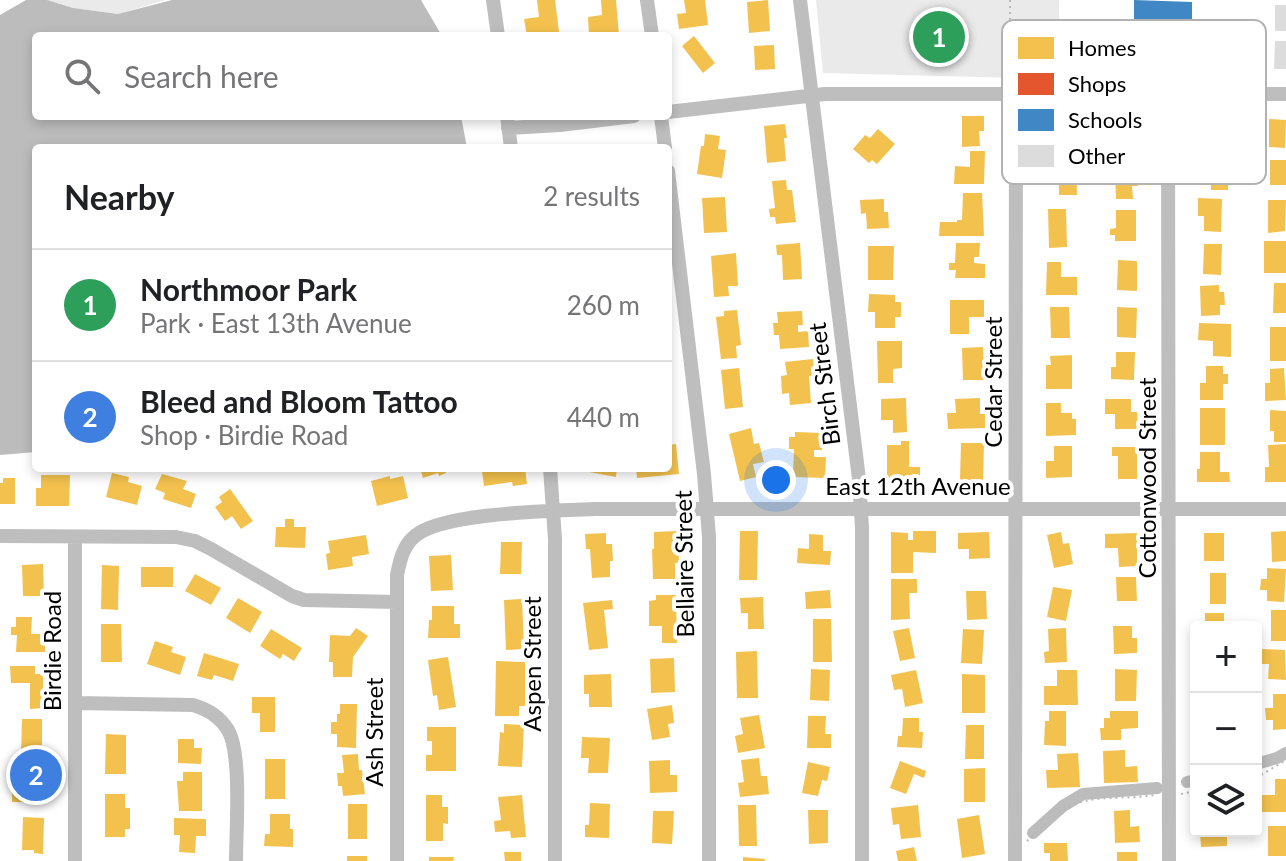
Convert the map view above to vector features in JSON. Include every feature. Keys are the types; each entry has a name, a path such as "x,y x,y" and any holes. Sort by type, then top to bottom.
{"street":[{"path":"493,0 497,32"},
{"path":"647,0 651,32"},
{"name":"Birch Street","path":"800,0 861,509 862,861"},
{"path":"672,112 812,95 1002,94"},
{"path":"511,144 508,122 560,125 601,120"},
{"path":"662,120 664,144"},
{"name":"Cedar Street","path":"1016,184 1019,856"},
{"name":"Cottonwood Street","path":"1168,184 1169,861"},
{"name":"Bellaire Street","path":"672,205 709,537 709,861"},
{"name":"Aspen Street","path":"550,472 555,539 555,861"},
{"name":"East 12th Avenue","path":"397,602 397,575 402,552 414,537 445,523 468,519 554,511 707,508 1286,509"},
{"path":"0,536 176,537 195,541 304,600 397,602"},
{"name":"Birdie Road","path":"75,537 75,861"},
{"name":"Ash Street","path":"397,602 397,861"},
{"path":"75,703 184,703 198,706 221,720 235,749 236,861"}],"path":[{"path":"1010,0 1011,20"},
{"path":"1262,774 1286,760"},
{"path":"1019,856 1028,840 1065,809 1083,801 1190,792"}],"shaded area":[{"path":"26,0 47,0 73,8 118,14 172,0 421,0 440,32 32,32 32,120 462,120 466,144 32,144 32,452 0,455 0,15"},
{"path":"47,0 165,0 119,14 73,8"},
{"path":"816,0 1059,0 1059,20 1002,20 1002,78 823,73"}],"building: Homes":[{"path":"537,0 555,0 559,32 526,32 524,19 539,17"},
{"path":"601,0 616,0 619,32 589,32 588,17 602,15"},
{"path":"684,0 705,0 708,25 679,29 677,14 686,13"},
{"path":"768,0 770,31 749,33 747,2"},
{"path":"694,36 715,63 703,73 682,46"},
{"path":"774,45 775,69 755,70 754,46"},
{"path":"962,116 984,116 984,131 979,131 980,146 962,147"},
{"path":"1269,119 1286,120 1285,148 1269,147"},
{"path":"785,124 786,161 767,163 764,126"},
{"path":"878,129 895,144 877,164 872,160 869,163 853,149 865,135 870,138"},
{"path":"705,134 720,136 718,149 726,150 722,178 697,174"},
{"path":"970,151 985,151 984,184 954,184 955,166 970,167"},
{"path":"1270,160 1286,160 1286,185 1270,185"},
{"path":"786,180 787,190 792,190 796,222 776,224 775,217 770,217 769,209 775,208 772,181"},
{"path":"1059,184 1077,184 1077,195 1059,195"},
{"path":"1115,184 1138,184 1132,186 1133,199 1116,199"},
{"path":"1211,184 1228,184 1228,190 1211,190"},
{"path":"963,193 982,193 984,236 939,236 940,222 962,220"},
{"path":"725,197 727,232 704,233 702,198"},
{"path":"1198,198 1222,199 1221,232 1204,231 1204,216 1198,216"},
{"path":"884,199 889,228 867,229 866,213 861,214 860,200"},
{"path":"1268,200 1286,200 1285,231 1268,233"},
{"path":"1048,209 1066,209 1067,247 1049,248"},
{"path":"1116,210 1136,210 1136,241 1115,241 1115,235 1110,235 1110,229 1116,228"},
{"path":"1264,241 1286,241 1286,273 1264,273"},
{"path":"800,243 802,279 783,280 782,255 777,255 776,245"},
{"path":"956,243 980,243 979,257 974,257 974,263 985,264 985,278 955,278 956,270 949,270 949,263 955,263"},
{"path":"1204,244 1222,244 1221,275 1203,274"},
{"path":"868,246 894,246 893,280 868,280"},
{"path":"736,253 738,286 728,286 729,296 714,297 711,256"},
{"path":"1118,260 1137,261 1137,291 1117,290"},
{"path":"1047,262 1061,262 1061,277 1077,277 1077,295 1046,295"},
{"path":"1274,283 1286,283 1286,313 1273,313"},
{"path":"1219,285 1219,292 1224,292 1225,305 1220,305 1220,315 1201,316 1200,286"},
{"path":"869,294 895,295 895,302 901,302 901,317 895,317 895,328 875,328 875,312 868,312"},
{"path":"950,300 984,300 984,317 969,317 969,334 950,334"},
{"path":"1050,307 1069,307 1070,338 1051,338"},
{"path":"1117,307 1137,308 1136,338 1117,337"},
{"path":"737,310 741,345 736,346 737,358 721,359 716,317 724,316 724,311"},
{"path":"802,311 803,325 798,325 798,332 808,331 809,347 780,349 779,335 774,335 773,323 778,323 777,312"},
{"path":"1199,323 1231,324 1231,357 1213,356 1213,341 1198,340"},
{"path":"1270,327 1286,327 1286,361 1270,361"},
{"path":"877,341 902,341 902,368 893,369 893,383 878,383"},
{"path":"983,347 984,380 963,380 962,348"},
{"path":"1116,352 1135,352 1134,380 1111,379 1111,367 1116,367"},
{"path":"1072,355 1072,389 1046,389 1046,365 1051,365 1050,356"},
{"path":"813,359 815,376 809,376 811,403 790,405 789,393 782,394 781,376 787,375 785,362"},
{"path":"1206,366 1223,366 1223,374 1228,374 1228,384 1223,384 1223,400 1200,400 1200,383 1206,383"},
{"path":"739,368 743,407 725,409 721,370"},
{"path":"1284,368 1286,400 1265,401 1265,383 1270,383 1270,369"},
{"path":"906,398 907,432 893,433 893,420 881,420 881,399"},
{"path":"980,398 980,414 985,414 985,428 948,429 947,413 956,413 955,399"},
{"path":"1105,399 1131,399 1131,412 1137,412 1138,429 1115,429 1115,414 1105,414"},
{"path":"1046,403 1061,403 1061,413 1072,413 1072,419 1076,419 1076,435 1046,436"},
{"path":"1200,408 1225,408 1225,445 1200,445"},
{"path":"1270,410 1286,411 1286,442 1274,442 1274,431 1270,431"},
{"path":"751,428 754,444 759,443 764,462 753,464 756,477 740,481 729,434"},
{"path":"795,432 822,433 822,450 814,450 814,457 826,457 825,478 793,477 794,449 789,449 789,437 795,437"},
{"path":"901,441 909,441 909,467 920,467 920,482 887,483 887,445 901,445"},
{"path":"961,443 984,443 983,482 960,481"},
{"path":"672,444 676,444 679,474 637,478 636,472 672,472"},
{"path":"1286,444 1286,482 1265,482 1265,467 1269,467 1268,445"},
{"path":"1054,446 1072,446 1072,477 1046,478 1046,461 1054,461"},
{"path":"1112,447 1137,447 1137,479 1118,479 1118,456 1112,456"},
{"path":"1200,452 1220,452 1220,472 1229,472 1230,482 1197,482"},
{"path":"421,472 446,472 439,476 438,473 423,478"},
{"path":"482,472 526,472 527,484 513,486 512,482 484,486"},
{"path":"589,472 617,472 616,477"},
{"path":"112,473 129,477 128,482 142,486 137,505 106,497"},
{"path":"162,474 187,481 183,489 196,494 191,508 163,499 165,493 155,489"},
{"path":"41,475 70,475 69,506 36,506 36,488 41,488"},
{"path":"390,476 390,479 403,476 408,498 377,506 371,481"},
{"path":"3,478 15,478 15,504 0,504 0,483 3,483"},
{"path":"230,489 253,521 241,529 232,516 225,521 215,507 222,502 219,497"},
{"path":"285,519 294,519 294,527 306,527 305,548 275,547 276,527 285,527"},
{"path":"678,531 679,563 675,563 675,579 653,579 654,532"},
{"path":"740,531 758,531 757,580 739,580"},
{"path":"913,531 936,531 936,553 913,552 913,573 891,573 891,532 908,533 908,540 913,540"},
{"path":"1286,531 1286,561 1272,562 1271,532"},
{"path":"989,532 990,558 969,559 969,549 958,549 958,533"},
{"path":"1061,532 1063,544 1069,543 1073,564 1054,568 1047,535"},
{"path":"606,533 606,544 612,544 610,577 592,578 590,549 586,549 585,534"},
{"path":"1137,533 1137,566 1119,567 1118,548 1105,548 1105,534"},
{"path":"1204,533 1224,533 1224,561 1204,561"},
{"path":"809,534 823,535 823,551 831,551 830,565 797,563 798,548 809,549"},
{"path":"366,535 369,554 352,557 353,566 328,570 328,541"},
{"path":"501,542 522,542 521,574 500,574"},
{"path":"451,555 453,590 431,591 429,556"},
{"path":"43,564 44,596 23,596 22,565"},
{"path":"102,565 119,566 118,610 101,609"},
{"path":"141,567 173,567 173,587 141,587"},
{"path":"1267,568 1286,569 1284,602 1267,601 1267,590 1260,590 1261,579 1267,579"},
{"path":"1210,573 1226,573 1226,604 1210,604"},
{"path":"195,574 221,588 211,605 185,591"},
{"path":"1116,577 1136,577 1137,601 1117,601"},
{"path":"891,579 917,579 917,593 909,593 910,619 891,620"},
{"path":"1053,587 1072,590 1066,621 1047,617"},
{"path":"830,590 831,608 806,609 805,592"},
{"path":"966,591 986,591 987,619 967,620"},
{"path":"656,595 676,595 677,643 662,643 662,626 649,626 649,601 656,600"},
{"path":"763,597 764,629 748,629 748,613 741,613 740,598"},
{"path":"238,598 262,612 250,633 226,618"},
{"path":"522,599 524,649 506,650 504,600"},
{"path":"612,600 613,609 604,610 608,648 589,650 583,603"},
{"path":"432,606 454,606 454,624 460,624 460,638 428,638"},
{"path":"1271,610 1286,610 1286,641 1271,641"},
{"path":"1205,613 1224,613 1224,621 1205,621"},
{"path":"16,617 32,617 31,634 45,634 45,652 16,652 17,635 11,635 11,627 16,627"},
{"path":"813,619 831,619 832,662 813,662"},
{"path":"101,624 121,624 122,662 101,662"},
{"path":"1113,626 1132,626 1132,638 1137,638 1137,653 1114,654"},
{"path":"356,628 368,636 353,657 352,677 333,677 333,662 329,662 330,635 350,636"},
{"path":"909,628 915,658 900,661 893,631"},
{"path":"1066,628 1067,662 1045,663 1044,652 1049,651 1048,629"},
{"path":"271,629 302,648 294,661 283,654 280,659 260,646"},
{"path":"963,629 984,630 982,664 961,663"},
{"path":"155,641 173,647 171,652 186,657 180,675 147,664"},
{"path":"1262,649 1285,650 1286,680 1268,679 1269,664 1262,664"},
{"path":"757,651 758,698 737,698 736,652"},
{"path":"204,653 239,664 233,681 214,675 212,680 197,676"},
{"path":"448,657 456,707 439,710 437,695 433,696 428,660"},
{"path":"674,658 675,692 651,693 650,659"},
{"path":"496,661 525,662 525,706 519,706 519,716 495,716"},
{"path":"10,666 35,666 35,674 43,674 43,708 30,709 30,683 11,683"},
{"path":"811,669 830,670 829,701 810,700"},
{"path":"1115,669 1137,670 1136,701 1115,701"},
{"path":"916,670 923,703 905,707 902,689 894,690 891,675"},
{"path":"1057,670 1077,670 1078,705 1044,705 1044,686 1057,686"},
{"path":"611,674 612,707 589,707 589,694 584,694 584,675"},
{"path":"962,674 985,675 985,713 962,713"},
{"path":"1273,694 1286,694 1286,729 1273,730 1273,720 1266,720 1265,708 1273,708"},
{"path":"252,697 275,697 275,732 260,732 260,713 252,713"},
{"path":"340,704 357,704 356,748 337,747 337,734 331,734 331,722 337,722"},
{"path":"672,705 674,723 668,724 670,737 652,740 647,709"},
{"path":"1049,711 1066,711 1066,746 1044,745 1045,721 1049,721"},
{"path":"1110,711 1138,711 1138,728 1121,729 1121,740 1101,740 1100,728 1104,728 1104,718 1110,718"},
{"path":"759,715 765,748 738,753 735,736 743,734 740,718"},
{"path":"808,716 826,716 825,734 831,734 831,748 807,748"},
{"path":"903,718 919,718 919,732 923,732 922,748 897,747 898,736 902,736"},
{"path":"22,719 42,719 42,754 21,753"},
{"path":"504,724 524,725 522,767 498,766 500,732 504,733"},
{"path":"966,725 984,725 984,759 965,759"},
{"path":"427,727 456,727 456,771 426,771 426,755 432,755 432,741 427,741"},
{"path":"106,734 126,735 126,774 105,774"},
{"path":"582,737 610,738 608,773 588,773 589,758 581,758"},
{"path":"178,739 194,739 194,748 202,748 201,764 178,763"},
{"path":"1125,750 1125,767 1137,766 1138,782 1104,783 1103,751"},
{"path":"1078,753 1080,787 1047,788 1046,770 1058,770 1057,754"},
{"path":"358,754 365,794 343,796 337,773 344,773 342,755"},
{"path":"759,758 761,776 767,776 769,794 740,797 738,783 744,782 741,760"},
{"path":"265,759 285,759 285,799 265,799"},
{"path":"670,760 670,775 677,775 677,792 650,793 649,761"},
{"path":"900,761 926,771 924,778 914,774 906,794 890,788"},
{"path":"808,762 830,767 827,781 822,780 818,796 802,793"},
{"path":"19,768 29,768 30,802 12,802 12,773 19,773"},
{"path":"985,768 985,802 964,802 964,769"},
{"path":"183,772 202,772 202,811 179,811 177,781 183,781"},
{"path":"1275,779 1286,779 1286,812 1262,812 1262,795 1275,795"},
{"path":"105,794 125,794 125,808 130,808 130,829 125,829 125,837 105,837"},
{"path":"426,795 442,795 442,807 448,807 448,824 443,823 443,841 426,841"},
{"path":"522,795 526,837 511,838 510,831 495,832 494,821 501,820 498,797"},
{"path":"590,803 610,804 609,838 585,837"},
{"path":"348,804 367,804 367,839 348,839"},
{"path":"738,805 756,805 757,846 739,846"},
{"path":"918,805 921,837 901,839 899,824 893,825 891,808"},
{"path":"808,810 828,810 828,843 809,844"},
{"path":"1130,810 1130,827 1139,826 1140,842 1115,843 1114,811"},
{"path":"653,811 674,811 672,844 652,843"},
{"path":"270,814 290,814 293,847 264,846 265,834 270,834"},
{"path":"979,815 985,854 962,858 957,819"},
{"path":"23,817 44,818 43,854 22,850"},
{"path":"174,818 206,819 206,836 196,836 195,853 179,852 180,835 174,835"},
{"path":"1268,826 1286,826 1286,856 1268,856"},
{"path":"1200,837 1227,837 1227,846 1201,847"},
{"path":"1044,843 1067,843 1068,861 1050,861 1050,853 1044,853"},
{"path":"914,847 917,861 898,861 896,851"},
{"path":"504,852 521,852 521,861 505,861"},
{"path":"1117,852 1137,852 1137,861 1117,861"},
{"path":"347,856 367,856 367,861 347,861"},
{"path":"429,857 454,857 453,861 429,861"},
{"path":"743,857 765,859 765,861 743,861"}],"building: Shops":[{"path":"29,768 43,768 43,781 30,781"}],"building: Schools":[{"path":"1134,0 1192,2 1192,20 1134,20"}],"building: Other":[{"path":"1275,5 1286,5 1286,31 1275,31"},
{"path":"1275,41 1286,41 1286,69 1274,69"}],"waterway":[{"path":"1262,762 1286,753"},
{"path":"1033,833 1063,806 1083,794 1157,788"}],"place":[{"name":"Northmoor Park","path":"939,37"},
{"name":"Bleed and Bloom Tattoo","path":"36,775"}]}
